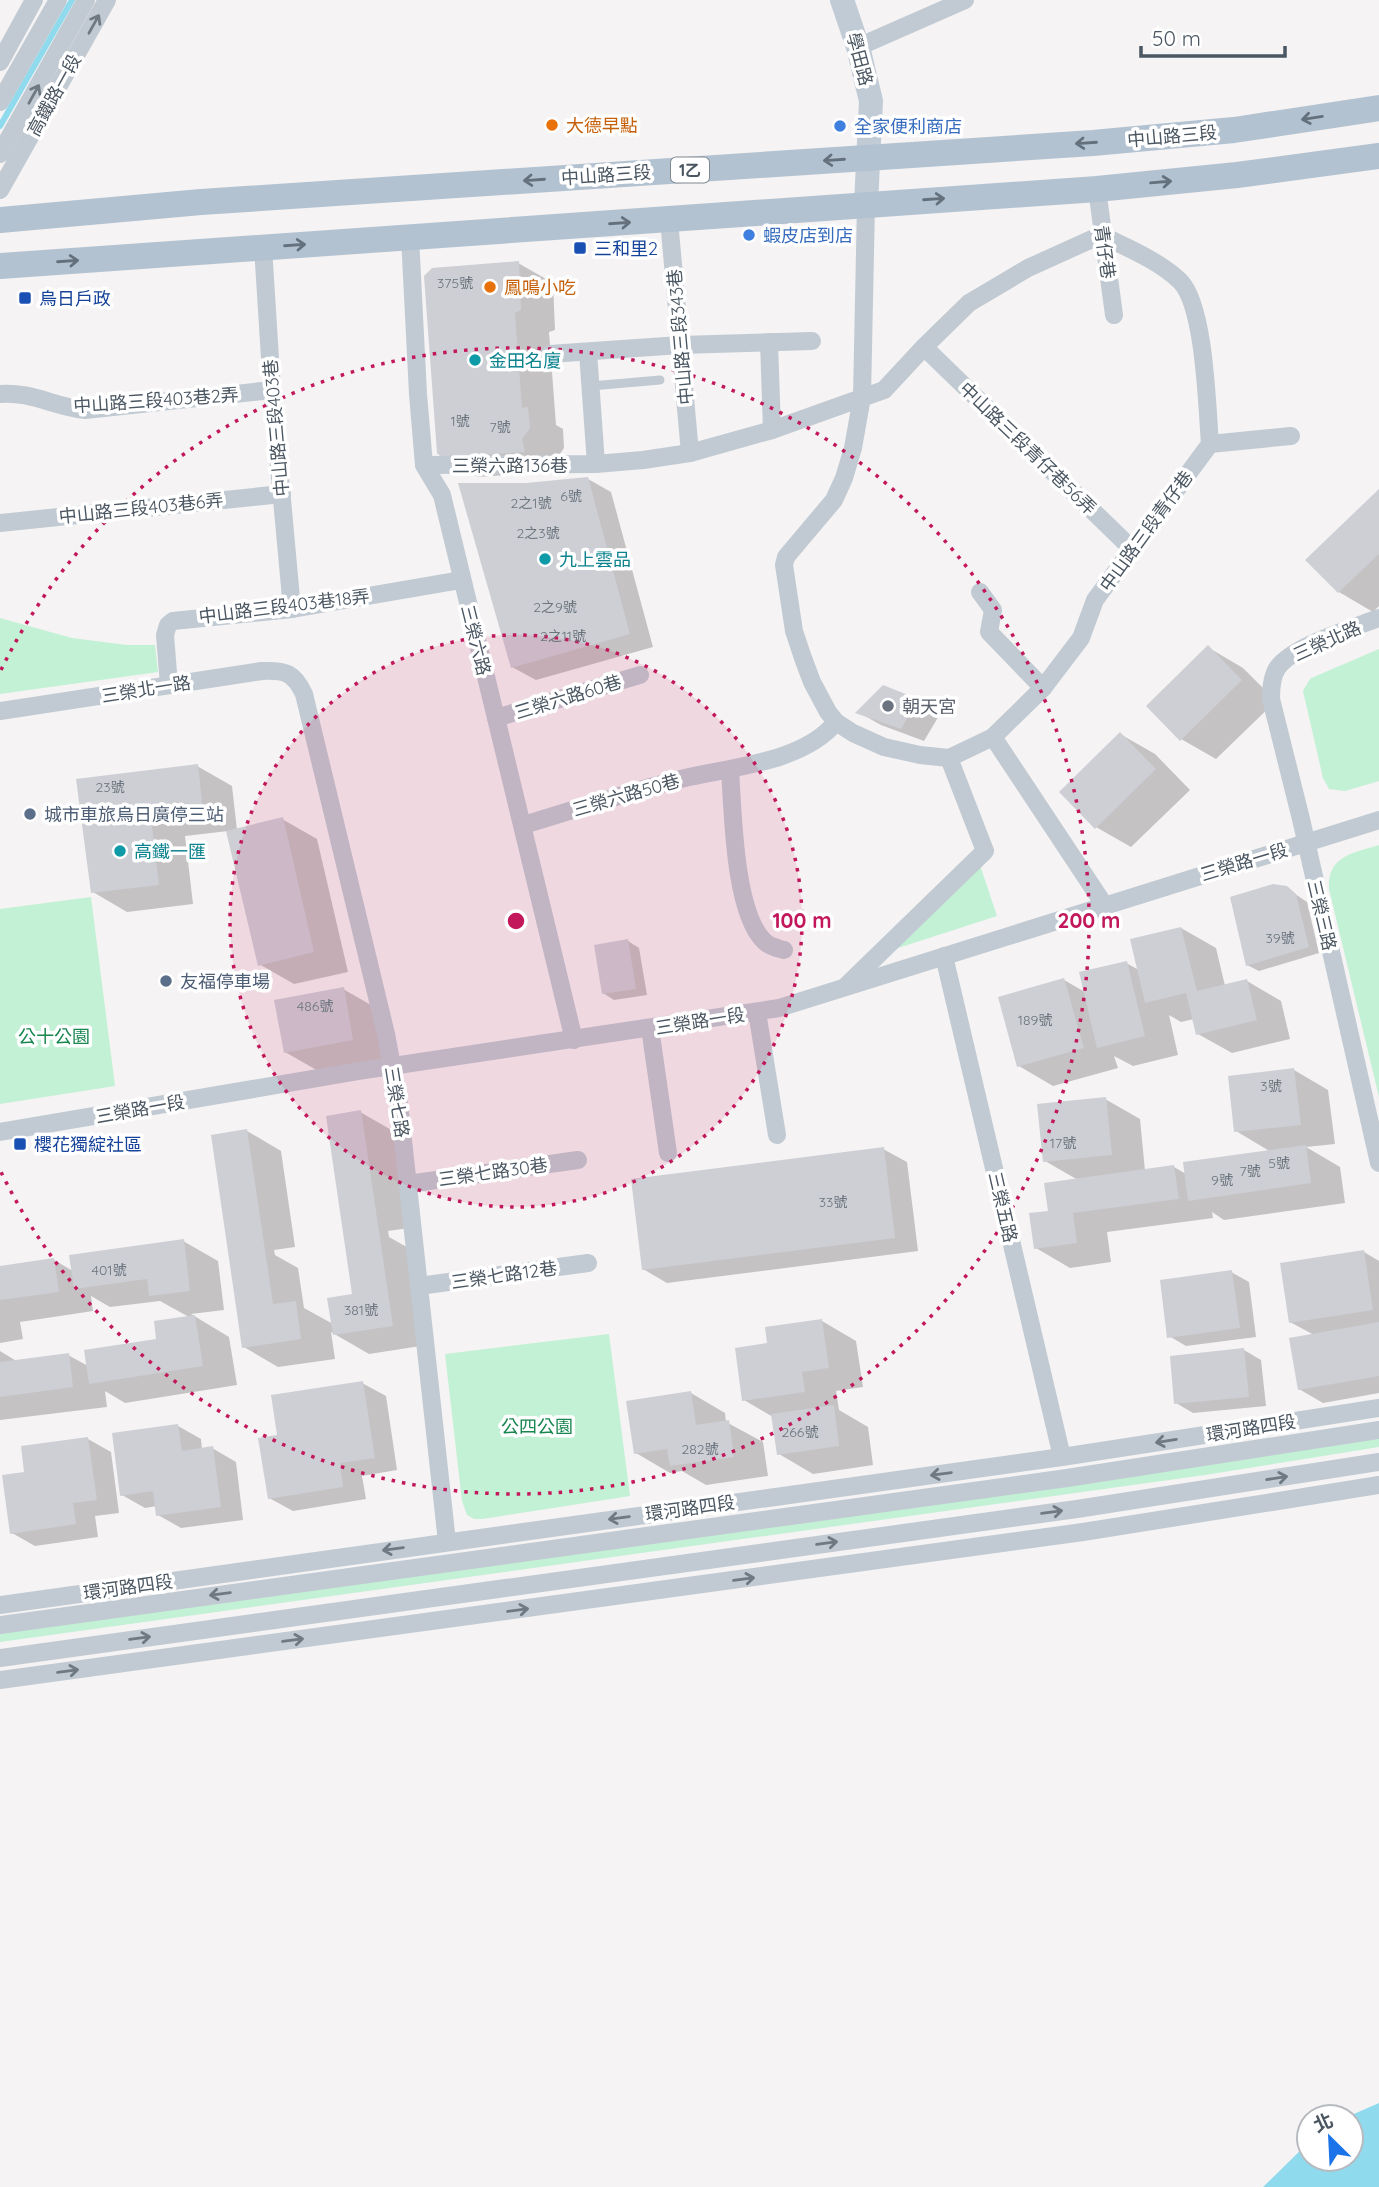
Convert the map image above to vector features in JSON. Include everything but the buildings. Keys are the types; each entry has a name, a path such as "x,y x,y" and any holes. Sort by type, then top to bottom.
{"main road":[{"name":"學田路","path":"842,0 858,47 870,101 866,204"},
{"name":"中山路三段","path":"0,220 201,202 1093,143 1234,130 1379,108"},
{"path":"0,266 1097,188 1237,175 1379,156"}],"street":[{"path":"0,62 34,0"},
{"path":"0,102 58,0"},
{"path":"0,153 86,0"},
{"name":"高鐵路一段","path":"0,190 107,0"},
{"path":"858,47 940,5 965,0"},
{"name":"青仔巷","path":"1097,188 1101,235 1114,315"},
{"path":"843,988 985,851 949,758 884,747 836,722 812,682 794,631 784,565 786,557 834,500 853,447 862,397 866,204"},
{"name":"中山路三段343巷","path":"669,220 690,453"},
{"path":"862,397 884,390 969,303 1028,268 1101,235 1147,258 1182,283 1196,309 1210,444 1291,436"},
{"name":"三榮六路","path":"410,237 424,465 442,495 574,1040"},
{"name":"中山路三段403巷","path":"263,247 272,390 292,609"},
{"path":"550,354 680,345 813,341"},
{"path":"769,342 772,430"},
{"name":"中山路三段青仔巷56弄","path":"924,347 1132,549"},
{"path":"588,352 596,464"},
{"name":"中山路三段403巷2弄","path":"0,394 27,395 67,408 85,410 272,390"},
{"name":"三榮六路136巷","path":"424,465 596,464 690,453 772,430 862,397"},
{"name":"中山路三段青仔巷","path":"949,758 993,737 1043,688 1081,638 1095,600 1210,444"},
{"name":"中山路三段403巷6弄","path":"0,523 282,494"},
{"name":"中山路三段403巷18弄","path":"169,685 165,635 168,625 179,620 292,609 461,580"},
{"path":"980,592 993,610 989,632 1043,688"},
{"name":"三榮北路","path":"1277,668 1290,656 1308,646 1379,618"},
{"name":"三榮三路","path":"1277,668 1271,699 1379,1163"},
{"name":"三榮北一路","path":"0,711 262,671 277,670 292,674"},
{"name":"三榮七路","path":"292,674 304,694 399,1104 447,1542"},
{"name":"三榮六路60巷","path":"496,718 640,675"},
{"name":"三榮六路50巷","path":"523,825 689,777 751,766 816,741 826,735 836,722"},
{"path":"993,737 1105,906"},
{"path":"730,770 736,850 744,897 750,917 762,940 771,947 784,950"},
{"name":"三榮路一段","path":"0,1132 392,1067 757,1012 843,988 1379,820"},
{"name":"三榮五路","path":"944,956 1062,1457"},
{"path":"757,1012 776,1135"},
{"path":"650,1028 668,1153"},
{"name":"三榮七路30巷","path":"408,1184 578,1160"},
{"name":"三榮七路12巷","path":"419,1286 589,1263"},
{"name":"環河路四段","path":"0,1605 1062,1457 1379,1408"},
{"name":"環河路四段","path":"0,1625 1068,1478 1379,1430"},
{"path":"0,1657 1077,1509 1379,1462"},
{"path":"0,1680 1083,1532 1379,1485"}],"lane":[{"path":"591,386 660,380"}],"green space":[{"path":"0,618 72,638 127,645 155,645 158,672 0,694"},
{"path":"1379,649 1379,781 1345,791 1329,789 1323,778 1303,691 1310,679"},
{"path":"1379,845 1379,1097 1329,889 1332,869 1337,863 1351,854"},
{"path":"979,862 997,916 892,950"},
{"name":"公十公園","path":"91,897 115,1086 0,1104 0,909"},
{"name":"公四公園","path":"609,1334 630,1496 482,1519 467,1515 462,1501 445,1354"},
{"path":"1379,1438 1379,1447 1205,1475 0,1642 0,1633"}],"water":[{"path":"1379,2103 1379,2187 1263,2187 1295,2156 1295,2173 1365,2173 1365,2109"}],"waterway":[{"path":"0,126 72,0"}],"place":[{"name":"大德早點","path":"552,125"},
{"name":"全家便利商店","path":"840,126"},
{"name":"蝦皮店到店","path":"749,235"},
{"name":"三和里2","path":"580,248"},
{"name":"鳳鳴小吃","path":"490,287"},
{"name":"烏日戶政","path":"25,298"},
{"name":"金田名廈","path":"475,360"},
{"name":"九上雲品","path":"545,559"},
{"name":"朝天宮","path":"888,706"},
{"name":"城市車旅烏日廣停三站","path":"30,814"},
{"name":"高鐵一匯","path":"120,851"},
{"name":"友福停車場","path":"166,981"},
{"name":"櫻花獨綻社區","path":"20,1144"}]}
